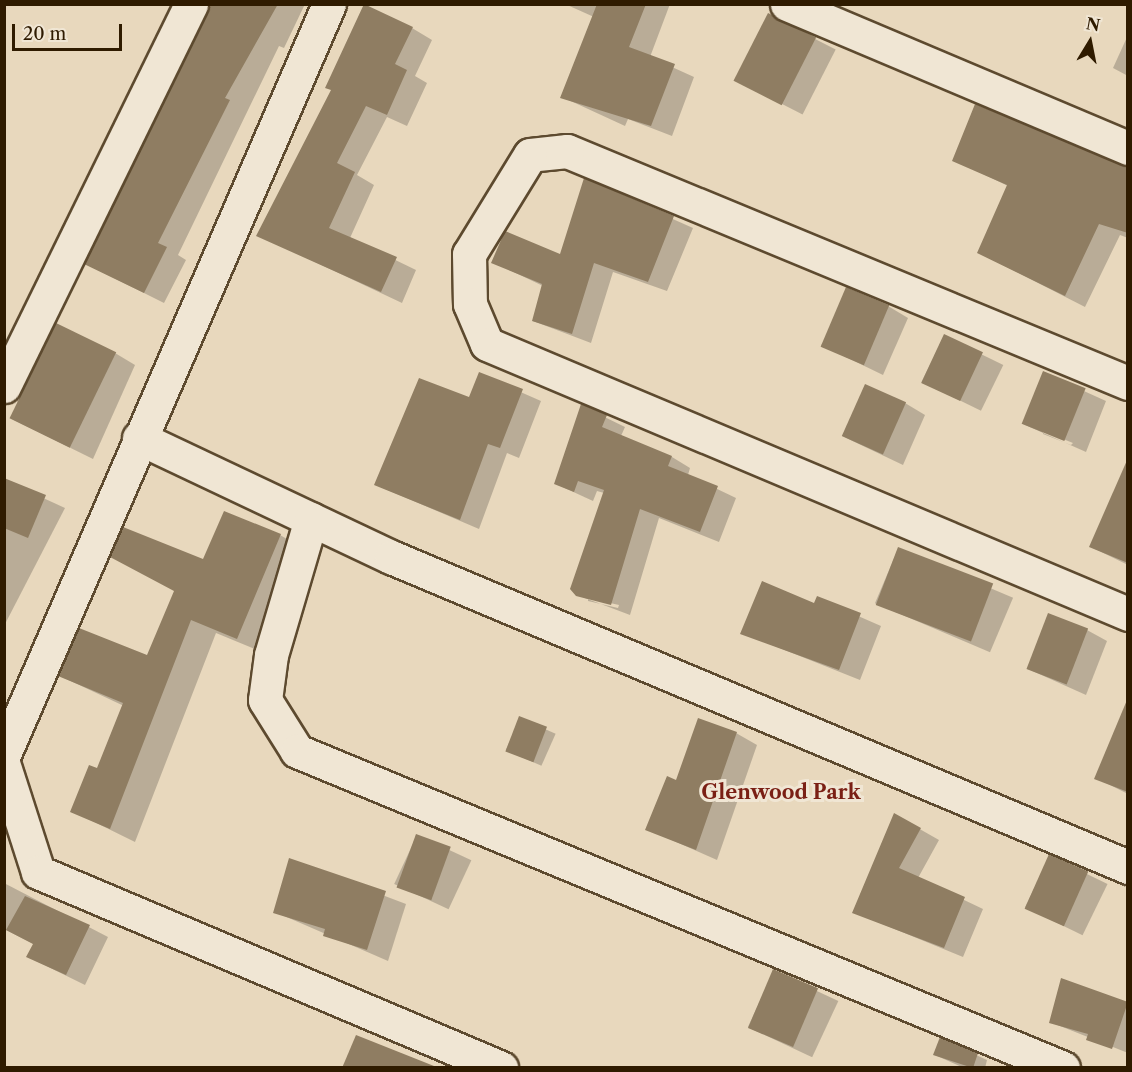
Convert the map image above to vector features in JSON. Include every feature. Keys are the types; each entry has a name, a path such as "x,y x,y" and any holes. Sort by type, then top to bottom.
{"street":[{"path":"4,386 191,4"},
{"path":"4,754 328,4"},
{"path":"788,4 1128,148"},
{"path":"1128,383 567,152 530,155 469,254 470,304 487,344 1128,614"},
{"path":"139,438 311,519 1128,867"},
{"path":"311,519 272,655 265,700 297,751 1063,1068"},
{"path":"4,766 38,872 501,1068"}],"building":[{"path":"209,4 278,4 225,98 230,100 158,243 167,247 144,293 84,264"},
{"path":"364,4 413,27 395,64 407,70 387,115 366,106 337,163 355,172 329,228 397,257 381,292 256,236 331,90 325,88"},
{"path":"597,4 646,4 629,47 675,64 651,126 560,98"},
{"path":"768,13 816,38 782,105 733,81"},
{"path":"975,104 1128,166 1128,233 1099,224 1065,296 977,253 1007,185 952,161"},
{"path":"584,178 674,216 648,282 594,263 572,334 532,321 542,284 491,263 505,231 560,254"},
{"path":"846,287 889,305 864,365 821,347"},
{"path":"56,323 116,352 70,448 10,418"},
{"path":"944,334 983,352 960,401 921,383"},
{"path":"1043,371 1086,388 1064,441 1022,424"},
{"path":"479,372 523,389 500,448 488,444 460,520 374,485 419,378 469,397"},
{"path":"865,384 906,402 883,454 842,436"},
{"path":"581,404 607,415 602,427 672,456 668,466 718,486 700,532 640,509 611,605 576,596 570,589 604,490 578,481 574,492 554,484"},
{"path":"1128,458 1128,563 1089,547"},
{"path":"4,478 46,495 28,538 4,528"},
{"path":"224,511 281,534 237,639 191,620 110,829 70,812 89,765 97,768 123,703 58,676 79,628 147,655 174,591 110,557 123,527 203,559"},
{"path":"898,547 993,584 971,641 876,605"},
{"path":"762,581 814,603 817,596 861,613 839,670 740,634"},
{"path":"1048,613 1088,628 1067,684 1026,669"},
{"path":"1128,700 1128,792 1094,779"},
{"path":"519,716 547,727 533,762 505,751"},
{"path":"698,718 737,732 696,850 645,830 667,776 676,780"},
{"path":"894,813 921,828 899,868 965,897 944,948 852,913"},
{"path":"416,834 451,847 431,900 397,888"},
{"path":"1049,854 1088,871 1064,926 1025,909"},
{"path":"289,858 386,891 367,950 323,936 325,929 273,913"},
{"path":"25,896 90,925 66,975 26,957 33,944 6,930"},
{"path":"773,969 818,988 793,1047 748,1028"},
{"path":"1061,978 1128,1002 1112,1049 1086,1040 1088,1034 1049,1023"},
{"path":"356,1035 434,1066 433,1068 342,1068"},
{"path":"940,1037 978,1053 973,1068 933,1055"}],"district":[{"name":"Glenwood Park","path":"781,792"}]}
